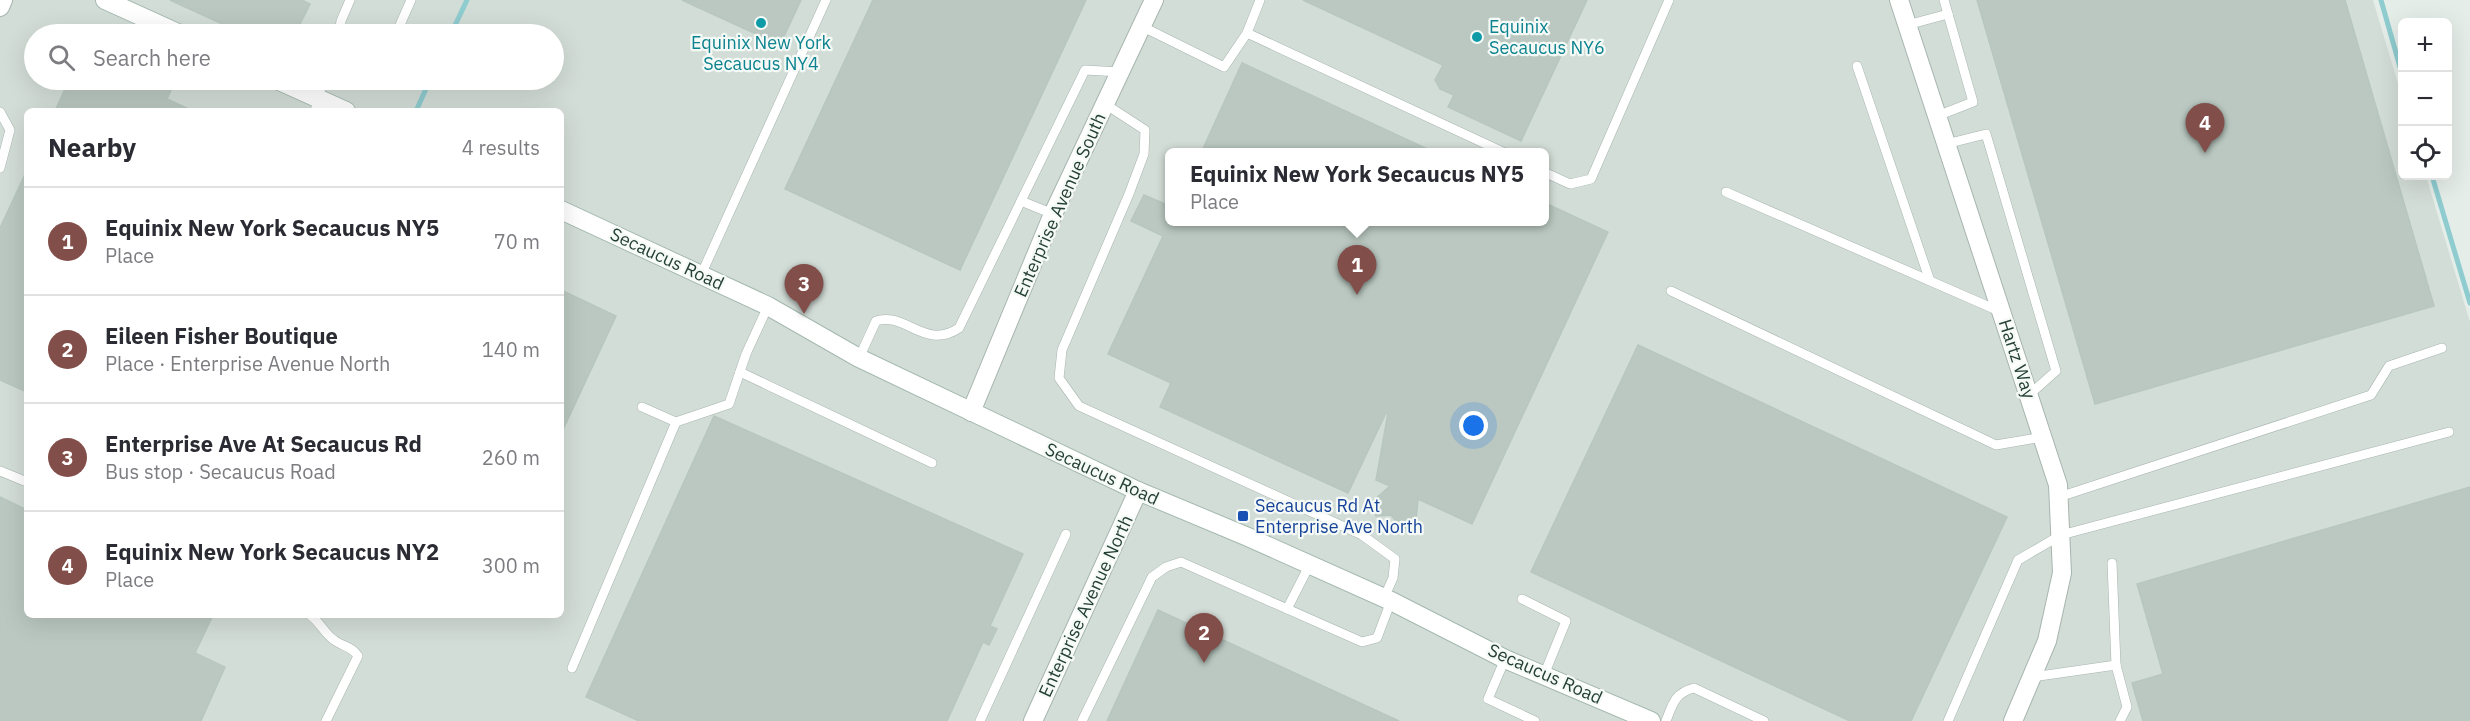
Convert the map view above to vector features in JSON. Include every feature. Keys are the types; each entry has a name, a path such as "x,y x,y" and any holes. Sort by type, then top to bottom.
{"street":[{"path":"0,8 3,0"},
{"path":"105,0 158,24"},
{"name":"Enterprise Avenue South","path":"971,412 1053,214 1154,0"},
{"name":"Hartz Way","path":"1899,0 2058,485 2062,573 2047,641 2013,721"},
{"path":"293,90 316,104 333,108"},
{"name":"Secaucus Road","path":"564,211 768,306 859,358 1138,491 1248,537 1388,600 1505,658 1651,721"},
{"name":"Enterprise Avenue North","path":"1033,721 1138,491"}],"lane":[{"path":"341,24 350,0"},
{"path":"400,24 411,0"},
{"path":"701,275 826,0"},
{"path":"1141,26 1224,67 1247,33 1260,0"},
{"path":"1549,174 1570,184 1591,179 1669,0"},
{"path":"1937,116 1973,102 1944,0"},
{"path":"1907,25 1948,14"},
{"path":"1247,33 1492,148"},
{"path":"1857,66 1930,281"},
{"path":"859,358 876,321 887,319 921,333 939,337 959,328 1085,70 1120,72"},
{"path":"1082,721 1152,577 1166,567 1181,562 1362,642 1377,638 1388,600 1395,559 1362,534 1079,406 1059,378 1062,350 1121,212 1143,154 1145,130 1105,104"},
{"path":"0,112 10,130 0,168"},
{"path":"1946,144 1986,134 2056,371 2029,395"},
{"path":"1726,192 2001,312"},
{"path":"1021,201 1053,214"},
{"path":"1671,291 1996,445 2043,437"},
{"path":"642,406 676,422 729,404 768,306"},
{"path":"2059,497 2371,395 2389,366 2442,348"},
{"path":"740,372 932,463"},
{"path":"572,668 676,422"},
{"path":"1948,721 2018,560 2061,535 2450,432"},
{"path":"0,471 24,481"},
{"path":"980,721 1066,534"},
{"path":"2112,563 2116,665 2127,707 2120,721"},
{"path":"1287,609 1309,566"},
{"path":"1522,599 1566,621 1544,675"},
{"path":"314,618 334,640 355,651 358,656 327,721"},
{"path":"1505,658 1488,699 1535,721"},
{"path":"2032,677 2116,665"},
{"path":"1666,721 1672,705 1681,692 1694,688 1764,721"}],"shaded area":[{"path":"0,0 2373,0 2398,84 2398,180 2427,180 2470,322 2470,721 0,721"}],"building":[{"path":"170,0 302,0 310,4 300,24 222,24"},
{"name":"Equinix New York Secaucus NY4","path":"682,0 801,0 780,45"},
{"path":"873,0 1086,0 960,270 785,189"},
{"name":"Equinix Secaucus NY6","path":"1303,0 1587,0 1521,141 1448,107 1454,95 1440,89 1435,80 1443,65"},
{"path":"1977,0 2345,0 2434,306 2095,404"},
{"path":"1242,63 1425,148 1203,148"},
{"path":"64,90 171,90 167,99 186,108 56,108"},
{"path":"24,176 24,391 0,380 0,228"},
{"path":"1144,195 1165,204 1165,226 1549,226 1549,205 1608,232 1472,524 1418,499 1416,520 1412,526 1406,528 1399,525 1391,515 1376,516 1371,507 1374,500 1390,486 1376,480 1388,413 1348,493 1160,407 1171,383 1108,354 1163,236 1131,221"},
{"path":"564,291 616,316 564,428"},
{"path":"1638,345 2007,517 1911,721 1850,721 1531,572"},
{"path":"714,416 1023,554 990,626 997,629 989,645 983,642 947,721 639,721 586,697"},
{"path":"2470,487 2470,721 2143,721 2132,683 2163,674 2137,584"},
{"path":"0,497 24,509 24,618 212,618 195,653 225,667 201,721 0,721"},
{"path":"1158,610 1399,721 1107,721"}],"waterway":[{"path":"456,24 467,0"},
{"path":"2381,0 2401,72"},
{"path":"417,108 425,90"},
{"path":"2433,180 2470,303"}],"place":[{"name":"Equinix New York Secaucus NY4","path":"761,23"},
{"name":"Equinix Secaucus NY6","path":"1477,37"},
{"name":"Equinix New York Secaucus NY2","path":"2205,153"},
{"name":"Equinix New York Secaucus NY5","path":"1357,295"},
{"name":"Enterprise Ave At Secaucus Rd","path":"804,314"},
{"name":"Secaucus Rd At Enterprise Ave North","path":"1243,516"},
{"name":"Eileen Fisher Boutique","path":"1204,663"}]}
